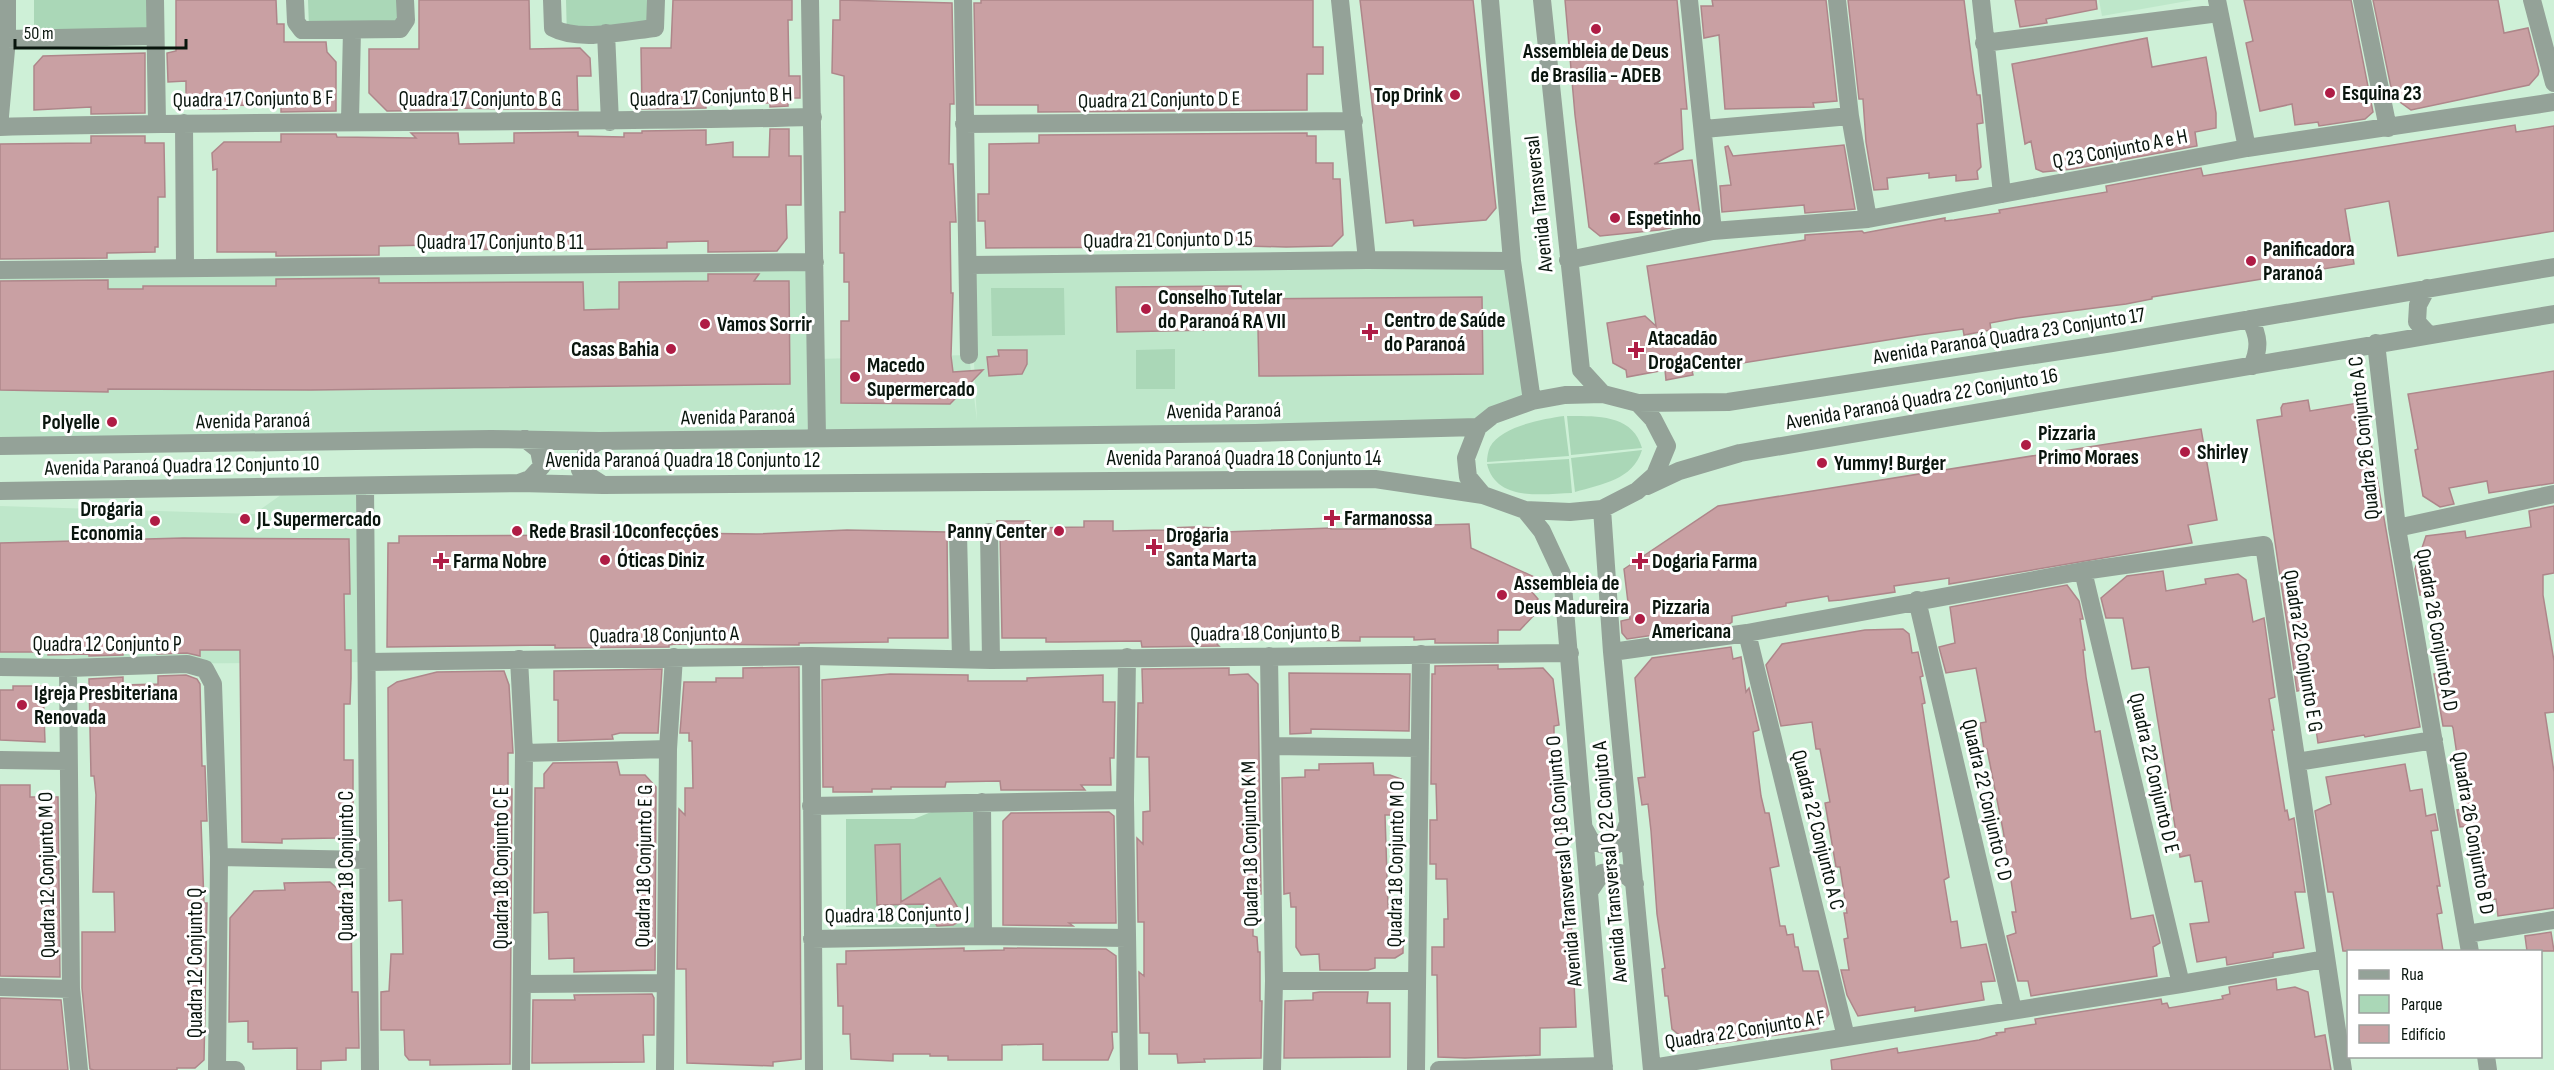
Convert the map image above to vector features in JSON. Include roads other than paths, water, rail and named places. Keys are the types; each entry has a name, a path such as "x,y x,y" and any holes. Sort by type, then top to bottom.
{"street":[{"path":"0,116 7,39 7,0"},
{"path":"155,0 157,123"},
{"path":"295,0 296,22 302,30 400,28 406,20 405,0"},
{"path":"552,0 553,28 564,34 656,28 656,0"},
{"path":"810,0 817,438"},
{"path":"963,0 969,355"},
{"path":"1340,0 1367,260"},
{"name":"Avenida Transversal","path":"1542,0 1581,370 1603,394"},
{"path":"1689,0 1713,231"},
{"path":"1837,0 1850,116 1868,219"},
{"path":"1981,0 2001,195"},
{"path":"2362,0 2388,128"},
{"path":"2532,0 2554,83"},
{"name":"Avenida Transversal","path":"1491,1 1512,261 1532,401"},
{"path":"1984,43 2218,6 2247,148"},
{"path":"350,120 352,30"},
{"path":"606,33 610,122"},
{"path":"7,39 155,36"},
{"name":"Q 23 Conjunto A e H","path":"1568,260 1713,231 1868,219 2247,148 2554,102"},
{"path":"1704,129 1850,116"},
{"name":"Quadra 17 Conjunto B H","path":"610,122 813,117"},
{"name":"Quadra 17 Conjunto B G","path":"350,120 610,122"},
{"name":"Quadra 17 Conjunto B F","path":"0,127 350,120"},
{"name":"Quadra 21 Conjunto D E","path":"964,124 1354,121"},
{"path":"184,123 185,266"},
{"name":"Quadra 21 Conjunto D 15","path":"969,265 1367,260 1512,261"},
{"name":"Quadra 17 Conjunto B 11","path":"0,270 185,266 815,262"},
{"name":"Avenida Paranoá Quadra 23 Conjunto 17","path":"1638,403 1728,402 2112,343 2554,267"},
{"path":"2427,288 2418,305 2417,322 2429,335"},
{"name":"Avenida Paranoá Quadra 22 Conjunto 16","path":"1637,491 1679,471 1740,453 2554,314"},
{"path":"2250,319 2257,335 2259,351 2252,366"},
{"name":"Quadra 26 Conjunto A C","path":"2376,343 2397,528"},
{"path":"1603,394 1638,403 1653,419 1667,446 1655,475 1637,491 1602,508 1570,512 1525,510 1483,495 1468,477 1466,458 1478,427 1493,415 1532,401 1565,395 1603,394"},
{"name":"Avenida Paranoá","path":"0,446 1266,433 1478,427"},
{"path":"519,483 530,479 542,466 539,450 525,439"},
{"path":"599,441 588,448 580,470 603,485"},
{"name":"Avenida Paranoá Quadra 18 Conjunto 14","path":"1002,481 1375,479 1483,495"},
{"name":"Avenida Paranoá Quadra 18 Conjunto 12","path":"364,486 1002,481"},
{"name":"Avenida Paranoá Quadra 12 Conjunto 10","path":"0,491 364,486"},
{"name":"Quadra 18 Conjunto C","path":"364,486 370,1070"},
{"path":"2397,528 2554,494"},
{"name":"Avenida Transversal Q 22 Conjuto A","path":"1602,508 1612,652 1652,1069"},
{"name":"Avenida Transversal Q 18 Conjunto O","path":"1525,510 1542,531 1562,574 1604,1068"},
{"name":"Quadra 26 Conjunto A D","path":"2397,528 2434,740"},
{"path":"989,532 991,660"},
{"path":"958,533 961,658"},
{"name":"Quadra 22 Conjunto E G","path":"2083,571 2264,545 2343,1070"},
{"path":"1612,652 1747,633 2083,571"},
{"name":"Quadra 22 Conjunto D E","path":"2083,571 2181,984"},
{"name":"Quadra 22 Conjunto C D","path":"1917,600 2013,1010"},
{"name":"Quadra 22 Conjunto A C","path":"1747,633 1846,1037"},
{"name":"Quadra 18 Conjunto B","path":"961,658 991,660 1569,652"},
{"name":"Quadra 18 Conjunto M O","path":"1416,1070 1421,654"},
{"path":"811,656 814,1070"},
{"name":"Quadra 18 Conjunto A","path":"367,662 811,656 961,658"},
{"path":"1269,656 1271,746"},
{"name":"Quadra 18 Conjunto E G","path":"665,1070 668,749 674,657"},
{"path":"1126,657 1126,938 1129,1070"},
{"name":"Quadra 18 Conjunto C E","path":"519,659 524,753 524,984 521,1070"},
{"name":"Quadra 12 Conjunto P","path":"0,667 68,668 188,664 205,669 213,684 219,857"},
{"name":"Quadra 12 Conjunto M O","path":"68,668 71,988 79,1070"},
{"path":"2297,762 2434,740"},
{"name":"Quadra 26 Conjunto B D","path":"2434,740 2469,943"},
{"name":"Quadra 18 Conjunto K M","path":"1272,1070 1274,981 1271,746 1420,748"},
{"path":"524,753 668,749"},
{"path":"0,760 68,761"},
{"path":"811,806 1125,800"},
{"path":"982,802 983,936"},
{"path":"1583,820 1584,832 1591,841 1612,847 1621,842 1629,820"},
{"path":"219,857 368,860"},
{"name":"Quadra 12 Conjunto Q","path":"219,857 217,1070 236,1070"},
{"path":"1589,892 1602,873 1617,871 1630,878 1635,885"},
{"path":"2469,943 2554,920"},
{"name":"Quadra 18 Conjunto J","path":"812,939 983,936 1126,938"},
{"name":"Quadra 22 Conjunto A F","path":"1652,1069 2325,959"},
{"path":"1274,981 1416,981"},
{"path":"524,984 665,983"},
{"path":"0,987 71,988"},
{"path":"1439,1070 1604,1068"}],"place":[{"name":"Assembleia de Deus de Brasília - ADEB","path":"1596,29"},
{"name":"Esquina 23","path":"2330,93"},
{"name":"Top Drink","path":"1455,95"},
{"name":"Espetinho","path":"1615,218"},
{"name":"Panificadora Paranoá","path":"2251,261"},
{"name":"Conselho Tutelar do Paranoá RA VII","path":"1146,309"},
{"name":"Vamos Sorrir","path":"705,324"},
{"name":"Centro de Saúde do Paranoá","path":"1370,332"},
{"name":"Casas Bahia","path":"671,349"},
{"name":"Atacadão DrogaCenter","path":"1636,350"},
{"name":"Macedo Supermercado","path":"855,377"},
{"name":"Polyelle","path":"112,422"},
{"name":"Pizzaria Primo Moraes","path":"2026,445"},
{"name":"Shirley","path":"2185,452"},
{"name":"Yummy! Burger","path":"1822,463"},
{"name":"Farmanossa","path":"1332,518"},
{"name":"JL Supermercado","path":"245,519"},
{"name":"Drogaria Economia","path":"155,521"},
{"name":"Rede Brasil 10confecções","path":"517,531"},
{"name":"Panny Center","path":"1059,531"},
{"name":"Drogaria Santa Marta","path":"1154,547"},
{"name":"Óticas Diniz","path":"605,560"},
{"name":"Farma Nobre","path":"441,561"},
{"name":"Dogaria Farma","path":"1640,561"},
{"name":"Assembleia de Deus Madureira","path":"1502,595"},
{"name":"Pizzaria Americana","path":"1640,619"},
{"name":"Igreja Presbiteriana Renovada","path":"22,705"}]}
